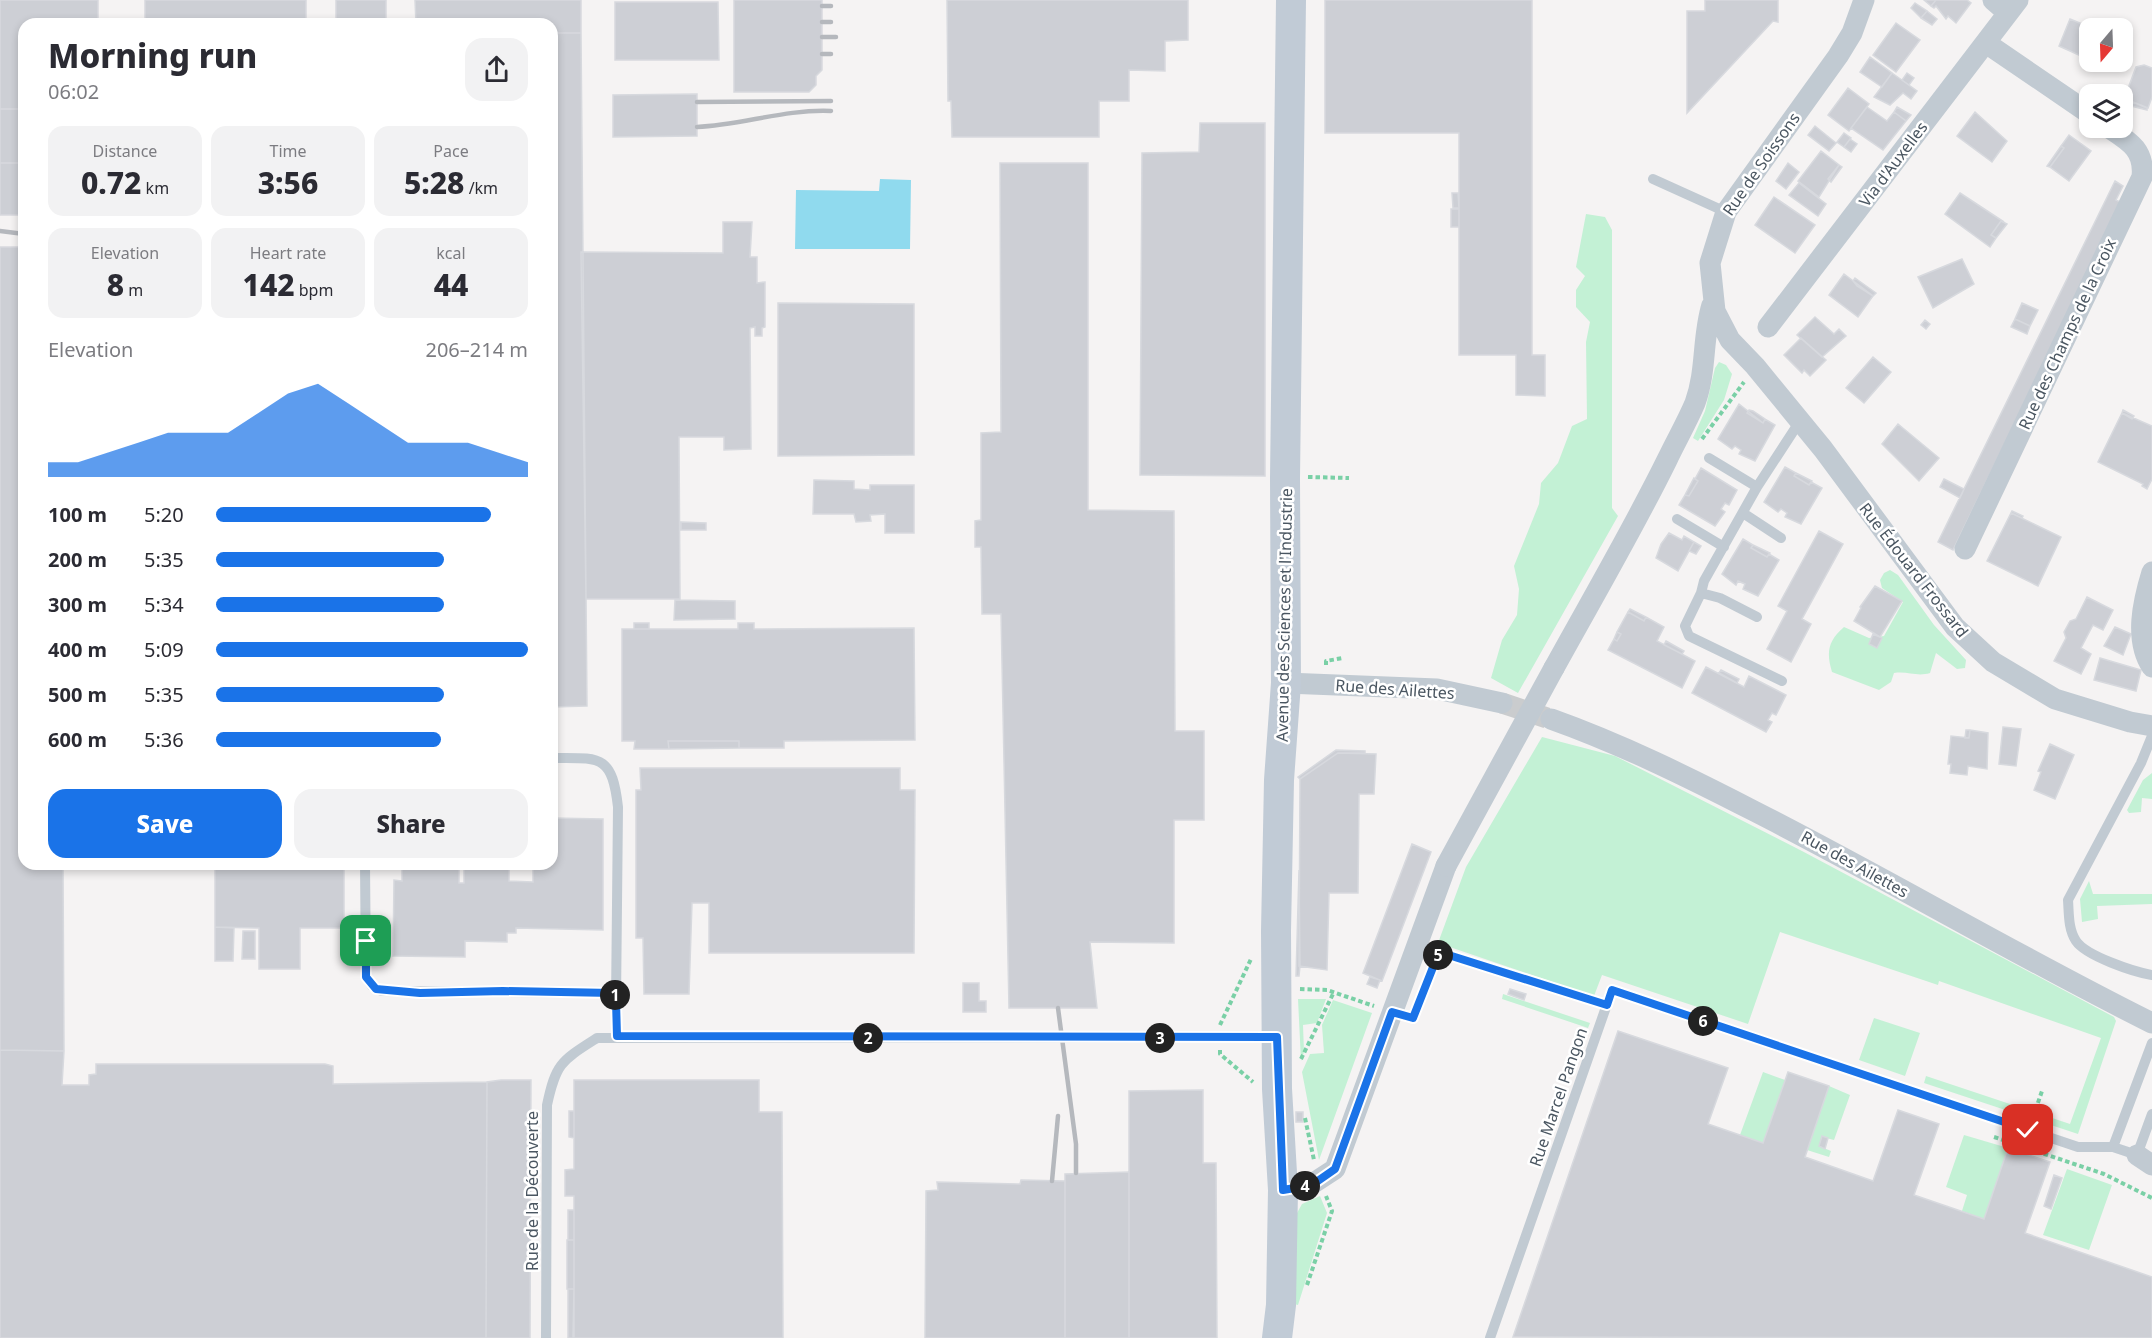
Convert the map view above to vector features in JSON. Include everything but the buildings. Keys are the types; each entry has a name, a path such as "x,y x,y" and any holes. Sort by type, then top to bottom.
{"street":[{"name":"Avenue des Sciences et l'Industrie","path":"1277,1338 1281,1305 1283,1190 1265,1037 1286,683 1285,478 1291,0"},
{"name":"Rue de Soissons","path":"1755,366 1730,340 1712,305 1710,263 1726,212 1838,56 1852,33 1864,0"},
{"name":"Via d'Auxelles","path":"1768,327 1986,44 2006,4"},
{"path":"1986,44 2079,107"},
{"name":"Rue des Champs de la Croix","path":"1965,549 2142,177 2139,152 2123,138"},
{"path":"1283,1190 1312,1185 1335,1169 1446,866 1648,499 1695,402 1707,353 1706,324 1712,305"},
{"name":"Rue Édouard Frossard","path":"1755,366 1800,421 1955,627 1993,662 2055,699 2130,722 2152,726"},
{"path":"2152,572 2141,630 2147,660 2152,667"},
{"name":"Rue des Ailettes","path":"1286,683 1437,689 1502,703"},
{"name":"Rue des Ailettes","path":"1551,719 1592,734 1685,776 1808,838 2073,984 2152,1023"}],"lane":[{"path":"1653,179 1726,212"},
{"path":"1782,681 1689,636 1685,626 1701,593 1704,581 1758,487 1800,421"},
{"path":"1709,458 1758,487"},
{"path":"1743,513 1781,538"},
{"path":"1677,519 1724,547"},
{"path":"1701,593 1720,598 1757,617"},
{"path":"2152,736 2141,763 2068,900 2069,921 2076,942 2102,958 2152,975"},
{"path":"558,758 592,758 609,768 615,781 618,807 617,1036"},
{"path":"365,870 366,977 376,989 420,993 613,993 616,1001"},
{"path":"1607,1005 1612,990 2078,1147 2113,1147 2145,1160 2152,1114"},
{"name":"Rue Marcel Pangon","path":"1490,1338 1607,1005"},
{"name":"Rue de la Découverte","path":"546,1338 547,1105 554,1073 571,1054 597,1038 617,1036 1265,1037"},
{"path":"2113,1147 2135,1082 2152,1043"}],"path":[{"path":"1315,477 1349,478"},
{"path":"1335,659 1343,658"},
{"path":"1294,988 1334,992 1413,1018 1439,952 1607,1005"},
{"path":"1299,1064 1334,992"},
{"path":"2032,1120 2042,1091"}],"green space":[{"path":"1586,214 1605,217 1612,230 1612,508 1618,516 1518,693 1491,678 1502,640 1517,615 1519,589 1514,566 1539,504 1541,483 1558,463 1572,426 1587,419 1586,342 1590,322 1576,307 1576,290 1585,276 1576,267"},
{"path":"1719,362 1726,365 1732,374 1724,400 1698,441 1693,438 1705,411 1715,368"},
{"path":"1890,570 1898,575 1934,625 1966,660 1965,668 1957,669 1936,653 1930,673 1894,673 1891,682 1879,690 1832,672 1829,658 1830,647 1844,627 1869,638 1884,636 1903,602 1882,588 1880,580 1884,573"},
{"path":"1542,737 1615,756 1802,851 2114,1017 2116,1021 2078,1134 1924,1083 1926,1076 2070,1124 2101,1038 1939,981 1938,985 1780,932 1748,1024 1602,975 1594,996 1438,943 1466,867"},
{"path":"2152,773 2152,799 2142,798 2141,812 2129,813 2127,810 2143,780"},
{"path":"2089,881 2093,894 2152,894 2152,904 2097,906 2098,919 2082,922 2080,899"},
{"path":"1503,994 1590,1023 1588,1028 1502,999"},
{"path":"1298,999 1326,999 1317,1023 1303,1025 1304,1052 1301,1061"},
{"path":"1333,1000 1372,1013 1319,1160 1302,1072 1310,1054 1324,1053 1322,1025"},
{"path":"1874,1018 1920,1033 1905,1076 1859,1060"},
{"path":"1763,1072 1785,1080 1763,1143 1740,1135"},
{"path":"1829,1086 1850,1095 1834,1140 1822,1137 1819,1146 1831,1151 1829,1157 1807,1150"},
{"path":"1964,1135 2008,1148 1984,1219 1962,1211 1967,1195 1946,1187"},
{"path":"2067,1169 2112,1185 2089,1250 2043,1235"},
{"path":"1320,1196 1327,1213 1298,1305 1294,1304 1297,1213 1302,1204"}],"water":[{"path":"880,179 911,180 910,249 795,249 796,190 879,191"}],"tunnel":[{"path":"1502,703 1547,718"}],"railway":[{"path":"822,6 831,6"},
{"path":"822,22 831,22"},
{"path":"822,37 836,37"},
{"path":"822,54 831,54"},
{"path":"697,102 831,101"},
{"path":"697,127 797,112 831,111"},
{"path":"0,231 18,233"},
{"path":"1058,1008 1076,1144 1076,1173"},
{"path":"1052,1181 1058,1116"}],"route":[{"path":"366,941 366,977 372,986 381,991 613,993 616,1001 617,1036 1277,1037 1283,1190 1312,1185 1335,1169 1392,1012 1406,1018 1413,1018 1439,952 1607,1005 1612,990 2028,1130"}]}
